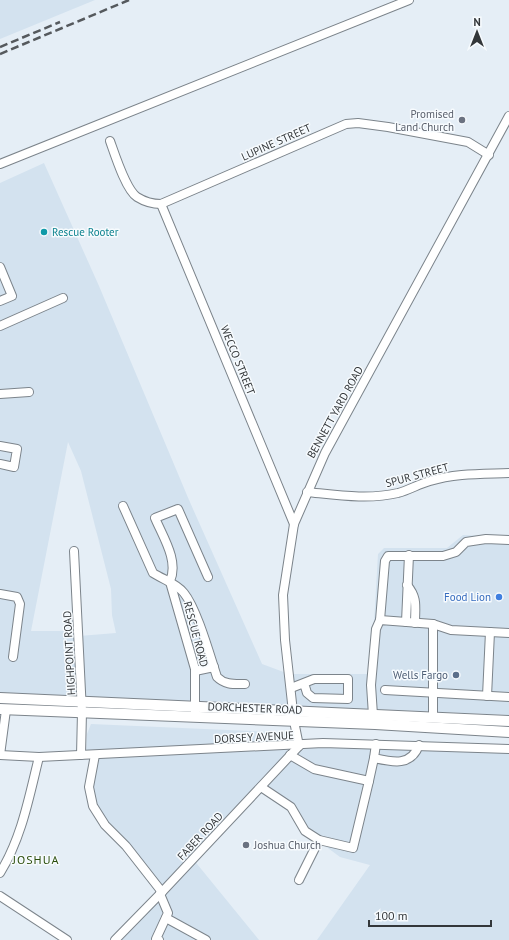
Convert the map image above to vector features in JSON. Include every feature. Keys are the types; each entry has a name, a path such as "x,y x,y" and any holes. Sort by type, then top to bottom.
{"main road":[{"name":"DORCHESTER ROAD","path":"0,698 195,707 294,716 433,722 509,721"},
{"name":"DORCHESTER ROAD","path":"3,709 195,717 373,714 509,732"}],"street":[{"path":"0,164 408,0"},
{"name":"BENNETT YARD ROAD","path":"299,746 285,640 283,595 294,524 325,453 509,116"},
{"name":"LUPINE STREET","path":"161,204 346,124 358,123 381,126 468,142 489,155"},
{"path":"110,141 128,184 136,197 150,203 161,204"},
{"name":"WECCO STREET","path":"161,204 294,524"},
{"path":"0,267 12,296 0,301"},
{"path":"0,326 63,298"},
{"path":"0,394 29,392"},
{"path":"0,446 17,449 14,467 0,464"},
{"name":"SPUR STREET","path":"307,492 350,497 377,496 399,493 431,480 463,474 509,473"},
{"path":"123,506 153,573 170,581 184,593 197,622 217,677 222,682 227,684 244,684"},
{"path":"170,581 174,572 173,562 155,518 178,509 208,576"},
{"path":"373,714 372,679 376,629 380,620 385,561 388,556 443,556 456,552 466,542 486,538 509,540"},
{"name":"HIGHPOINT ROAD","path":"74,551 82,702 81,755"},
{"path":"406,622 409,555"},
{"name":"RESCUE ROAD","path":"170,581 195,671 195,717"},
{"path":"407,585 414,593 415,597 414,623"},
{"path":"0,594 17,597 20,604 13,657"},
{"path":"380,620 433,624 451,630 509,634"},
{"path":"183,627 197,622"},
{"path":"433,624 433,722"},
{"path":"488,696 490,632"},
{"path":"195,671 214,667"},
{"path":"291,688 314,678 348,679 348,699 313,698 307,693 304,683"},
{"path":"385,690 509,697"},
{"path":"0,755 3,709"},
{"name":"DORSEY AVENUE","path":"0,755 39,757 95,755 299,746 323,743 509,749"},
{"path":"261,787 290,807 304,831 319,840 353,848 376,744"},
{"path":"374,758 399,762 406,760 416,754 419,745"},
{"name":"FABER ROAD","path":"115,940 299,746"},
{"path":"95,755 90,787 93,806 105,825 126,846 161,893 168,913 156,939 159,940"},
{"path":"290,755 314,769 369,781"},
{"path":"0,872 12,852 19,833 39,757"},
{"path":"299,880 319,840"},
{"path":"0,896 68,940"},
{"path":"166,918 206,940"}],"shaded area":[{"path":"0,0 95,0 0,39"},
{"path":"44,163 99,286 189,500 262,664 289,674 371,674 378,554 384,548 447,548 463,535 509,537 509,715 0,693 0,183","holes":["68,442 81,471 111,589 112,615 116,633 79,636 78,631 31,631"]},
{"path":"91,724 296,733 299,745 509,749 509,940 317,940 370,865 340,857 305,831 291,807 261,787 193,859 259,940 115,940 162,892 105,825 91,800 94,755 86,755 87,734"}],"railway":[{"path":"0,54 129,0"},
{"path":"0,47 60,22"}],"place":[{"name":"Promised Land Church","path":"462,120"},
{"name":"Rescue Rooter","path":"44,232"},
{"name":"Food Lion","path":"499,597"},
{"name":"Wells Fargo","path":"456,675"},
{"name":"Joshua Church","path":"246,845"}],"district":[{"name":"JOSHUA","path":"36,860"}]}
